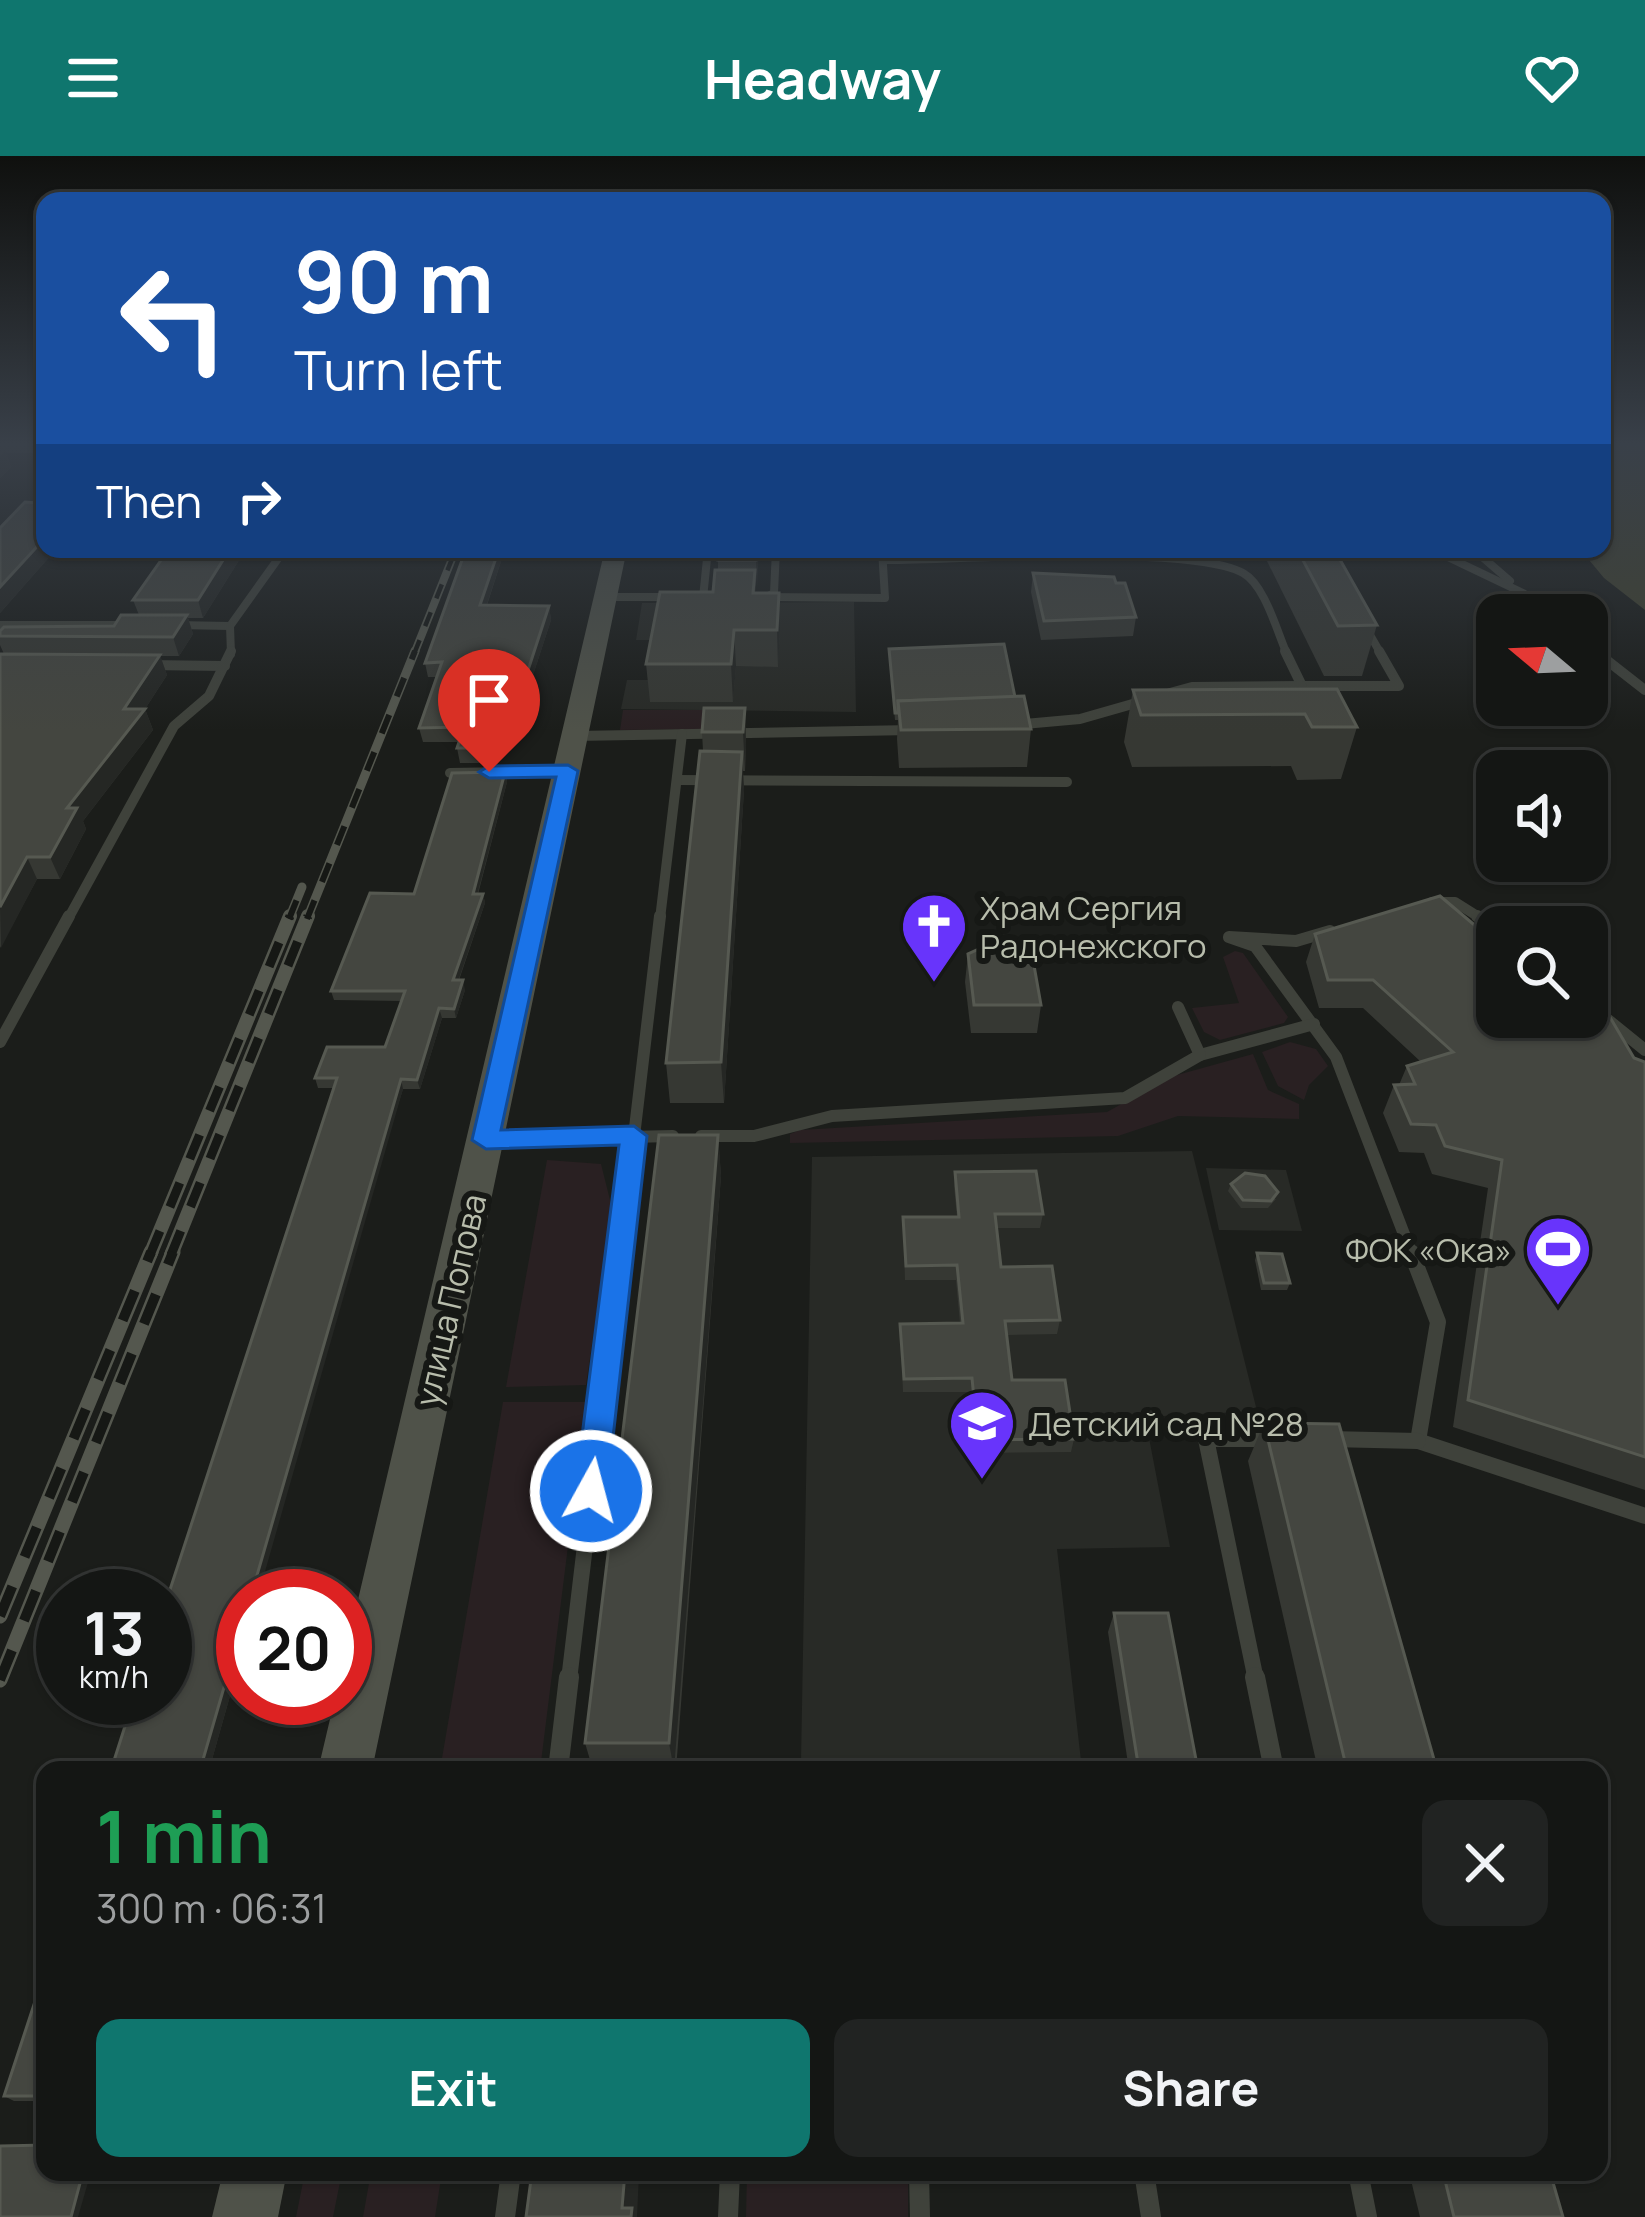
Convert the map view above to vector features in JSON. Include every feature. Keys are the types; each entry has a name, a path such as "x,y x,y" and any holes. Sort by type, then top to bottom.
{"street":[{"name":"улица Попова","path":"347,1761 614,558"},
{"path":"244,2217 253,2181"}],"lane":[{"path":"0,1042 174,726 208,696 225,666 231,653 230,626 279,558"},
{"path":"703,598 707,558"},
{"path":"766,597 774,592 776,558"},
{"path":"745,597 885,598 883,558"},
{"path":"1173,558 1243,573 1255,586 1301,686"},
{"path":"1451,558 1523,592"},
{"path":"1483,558 1525,594"},
{"path":"606,597 724,597"},
{"path":"0,625 138,625"},
{"path":"161,625 230,626"},
{"path":"996,726 1080,719 1192,687 1399,686 1365,626"},
{"path":"1608,661 1645,690"},
{"path":"135,665 225,666"},
{"path":"450,772 682,734 930,729"},
{"path":"558,1761 682,734"},
{"path":"677,780 1067,782"},
{"path":"1427,902 1455,902 1476,912"},
{"path":"1340,928 1296,940 1229,937 1255,946 1336,1058 1438,1322 1418,1441"},
{"path":"1178,1006 1200,1055"},
{"path":"1608,1020 1645,1051"},
{"path":"486,1140 754,1136 832,1116 1125,1098 1200,1055 1314,1024"},
{"path":"1272,1761 1206,1439 1418,1441 1645,1516"},
{"path":"505,2217 510,2181"},
{"path":"728,2217 730,2181"},
{"path":"919,2181 920,2217"},
{"path":"1145,2181 1151,2217"},
{"path":"1360,2181 1367,2217"}],"shaded area":[{"path":"1611,538 1645,538 1645,610 1604,578 1587,558 1611,558"},
{"path":"854,602 856,712 621,709 627,680 653,680 660,640 636,640 642,603"},
{"path":"623,710 726,710 720,729 620,730"},
{"path":"1243,953 1288,1017 1284,1023 1220,1040 1204,1032 1192,1008 1239,1003 1223,957"},
{"path":"1290,1042 1316,1049 1328,1066 1309,1085 1304,1100 1278,1086 1262,1052"},
{"path":"1253,1054 1268,1090 1299,1104 1299,1119 1178,1116 1118,1136 790,1143 790,1134 800,1130 1107,1112 1170,1077"},
{"name":"Детский сад №28","path":"1192,1151 1257,1411 1145,1417 1170,1547 1057,1549 1081,1761 801,1761 812,1157"},
{"path":"547,1160 601,1164 612,1208 586,1385 506,1387"},
{"path":"1206,1168 1286,1170 1302,1231 1219,1230"},
{"path":"503,1402 586,1402 541,1761 442,1761"},
{"path":"303,2181 340,2181 333,2217 296,2217"},
{"path":"369,2181 441,2181 435,2217 363,2217"},
{"path":"747,2181 908,2181 908,2217 746,2217"}],"building":[{"path":"0,538 36,538 36,548 0,587"},
{"path":"163,558 224,558 198,600 133,600"},
{"path":"463,558 496,558 480,605 549,606 517,704 502,704 492,748 457,748 464,727 419,728 442,662 425,663"},
{"path":"1302,558 1339,558 1377,625 1338,626"},
{"path":"715,570 755,570 753,593 779,593 777,630 734,630 731,664 646,664 660,592 713,592"},
{"path":"1033,573 1114,577 1116,583 1125,583 1136,617 1044,621"},
{"path":"121,615 187,615 173,637 0,636 4,627 114,626"},
{"path":"1004,644 1015,697 898,701 895,713 889,649"},
{"path":"0,654 160,655 124,709 145,709 67,808 77,808 50,857 27,857 0,907"},
{"path":"1337,689 1357,727 1312,727 1305,714 1141,715 1133,690"},
{"path":"1024,696 1031,729 901,730 898,701"},
{"path":"704,708 745,708 743,732 702,732"},
{"path":"700,751 742,752 721,1062 666,1063"},
{"path":"505,772 473,894 483,894 453,980 463,980 454,1009 439,1008 417,1080 401,1079 259,1569 216,1569 216,1715 203,1761 114,1761 125,1725 192,1725 192,1569 177,1569 337,1078 315,1078 327,1047 385,1047 405,991 331,991 370,893 414,894 452,773"},
{"name":"ФОК «Ока»","path":"1440,896 1476,926 1476,1038 1608,1038 1608,1014 1634,1058 1645,1062 1645,1457 1468,1400 1502,1160 1445,1146 1436,1125 1411,1124 1394,1085 1415,1084 1407,1066 1453,1052 1373,980 1328,980 1315,934"},
{"path":"999,940 1032,954 1041,1005 974,1005 968,954"},
{"path":"659,1135 718,1135 669,1743 585,1743"},
{"path":"1036,1171 1043,1214 995,1214 1001,1267 1052,1266 1060,1320 1005,1321 1012,1380 1065,1380 1074,1439 978,1440 972,1378 904,1379 900,1324 963,1323 957,1265 906,1266 903,1217 959,1217 955,1172"},
{"path":"1245,1173 1265,1176 1278,1192 1271,1201 1243,1200 1231,1184"},
{"path":"1257,1253 1282,1254 1290,1283 1264,1283"},
{"path":"1264,1423 1339,1424 1434,1761 1345,1761"},
{"path":"1114,1613 1168,1613 1196,1761 1138,1761"},
{"path":"36,1998 36,2096 4,2096"},
{"path":"36,2145 36,2181 81,2181 71,2217 0,2217 0,2146"},
{"path":"531,2181 624,2181 622,2208 632,2208 631,2217 526,2217"},
{"path":"1445,2181 1553,2181 1563,2217 1454,2217"}],"railway":[{"path":"414,654 452,558"},
{"path":"307,919 415,651"},
{"path":"289,919 302,887"},
{"path":"150,1255 290,916"},
{"path":"171,1255 308,916"},
{"path":"0,1616 151,1252"},
{"path":"0,1680 173,1252"}],"place":[{"name":"Храм Сергия Радонежского","path":"934,985"},
{"name":"ФОК «Ока»","path":"1558,1308"},
{"name":"Детский сад №28","path":"982,1482"}],"route":[{"path":"489,772 568,771 486,1140 634,1136 591,1491"}]}
